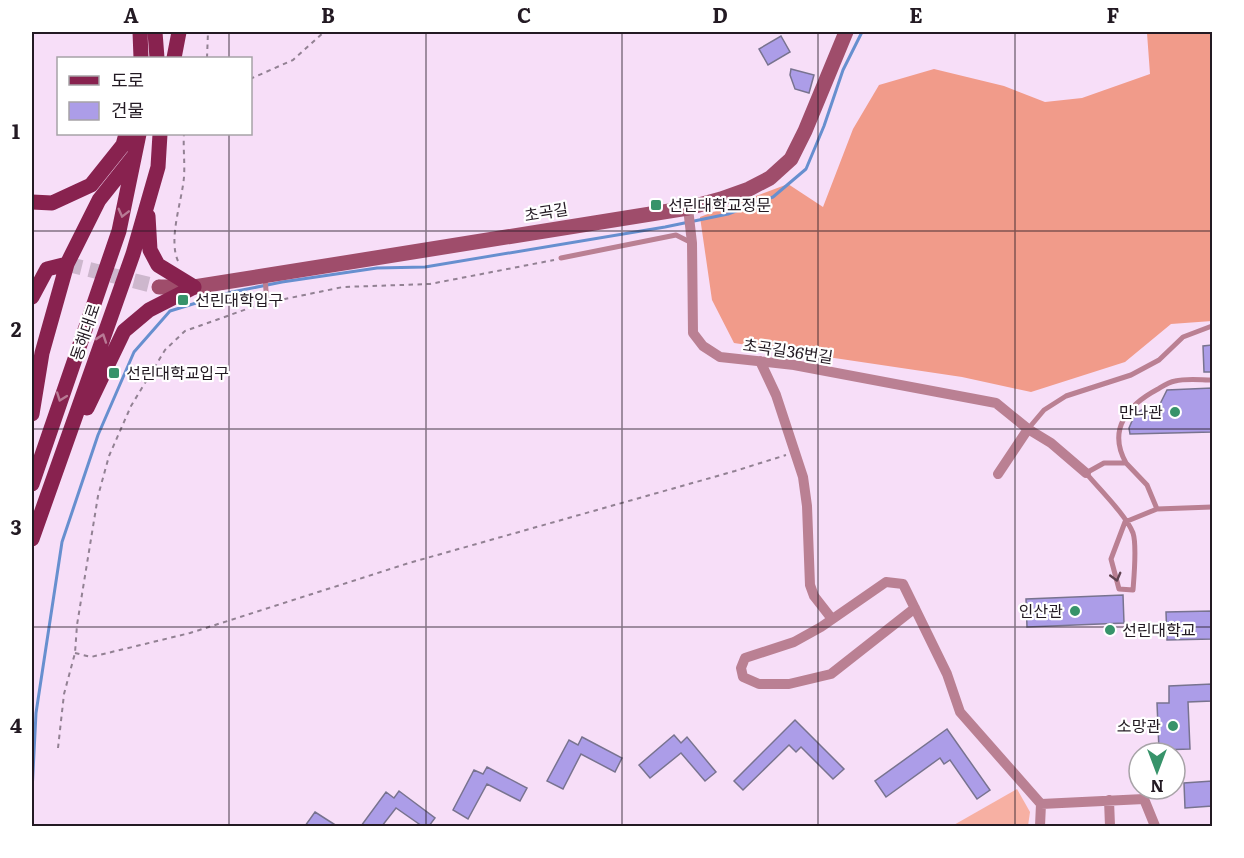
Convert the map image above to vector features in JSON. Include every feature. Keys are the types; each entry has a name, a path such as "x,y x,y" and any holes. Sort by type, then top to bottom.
{"main road":[{"path":"140,32 141,57"},
{"path":"155,32 157,57"},
{"path":"174,57 179,32"},
{"path":"32,202 52,203 91,185 123,145 126,135"},
{"name":"동해대로","path":"32,484 119,231 139,135"},
{"name":"동해대로","path":"32,539 133,254 158,167 160,135"},
{"path":"32,414 42,353 67,264 99,200 135,156"},
{"path":"147,201 150,250 158,265 194,287"},
{"path":"32,297 47,269 67,264"},
{"path":"56,473 124,331 148,310 194,287"}],"street":[{"name":"초곡길","path":"159,287 194,287 688,213 749,189 770,178 791,159 846,32"},
{"name":"초곡길36번길","path":"688,213 692,243 693,333 703,346 720,357 794,365 996,402 1028,429 1051,443 1086,473"},
{"path":"760,361 776,396 802,477 807,506 810,585 814,596 832,619"},
{"path":"998,474 1028,429"},
{"path":"915,608 831,674 789,684 759,684 743,677 741,668 745,658 794,642 886,582 903,584 915,608 947,674 960,712 1041,804 1040,826"},
{"path":"1041,804 1144,799 1155,826"},
{"path":"1109,800 1110,826"}],"lane":[{"path":"561,258 676,235 692,243"},
{"path":"264,276 267,303"},
{"path":"1028,429 1044,410 1066,396 1131,375 1159,360 1183,337 1212,326"},
{"path":"1157,509 1147,485 1126,463 1119,451 1118,438 1122,423 1136,403 1174,381 1212,380"},
{"path":"1126,463 1104,463 1086,473 1125,522 1133,534 1133,590 1119,589 1111,559 1125,522 1157,509 1212,507"}],"path":[{"path":"207,57 208,32"},
{"path":"252,78 293,60 324,32"},
{"path":"181,267 175,253 184,176 184,135"},
{"path":"58,748 64,694 75,653 77,625 98,496 110,456 131,405 165,350 185,331 267,303 343,287 430,284 561,258"},
{"path":"75,653 91,657 190,633 408,563 714,478 794,452"}],"shaded area":[{"path":"1212,32 1212,321 1171,324 1125,362 1031,392 962,377 734,343 712,300 700,217 788,184 823,207 853,129 879,85 934,69 1004,86 1045,102 1082,98 1150,74 1147,33"},
{"path":"1017,789 1030,812 1028,826 952,826"}],"building":[{"path":"781,36 790,52 768,65 759,49"},
{"path":"791,69 814,75 809,93 795,89 790,75"},
{"path":"1212,345 1212,372 1204,372 1203,346"},
{"name":"만나관","path":"1212,388 1212,432 1130,434 1129,428 1135,414 1148,406 1159,406 1167,390"},
{"name":"인산관","path":"1123,595 1124,623 1027,627 1026,599"},
{"path":"1212,611 1212,639 1167,640 1166,612"},
{"name":"소망관","path":"1212,684 1212,701 1188,702 1190,749 1187,749 1187,741 1159,741 1157,703 1169,703 1169,686"},
{"path":"795,720 844,769 833,779 801,747 796,752 789,745 743,790 734,781"},
{"path":"947,729 990,790 977,799 950,760 944,764 940,758 886,797 875,781"},
{"path":"674,735 681,743 687,737 716,772 705,781 681,753 650,778 639,765"},
{"path":"582,737 622,758 615,772 581,754 563,789 547,781 569,740 578,745"},
{"path":"487,767 527,788 520,801 487,784 468,819 453,810 474,770 483,774"},
{"path":"1212,781 1212,806 1185,808 1187,783"},
{"path":"399,791 435,818 429,826 422,826 396,808 382,826 361,826 386,792 394,798"},
{"path":"315,812 337,826 305,826"}],"waterway":[{"path":"32,792 36,713 62,542 98,435 134,352 170,311 232,292 282,282 377,268 425,267 665,227 728,214 773,197 806,169 824,126 843,70 862,32"}],"tunnel":[{"path":"67,264 159,287"}],"place":[{"name":"선린대학교정문","path":"656,205"},
{"name":"선린대학입구","path":"183,300"},
{"name":"선린대학교입구","path":"114,373"},
{"name":"만나관","path":"1175,412"},
{"name":"인산관","path":"1075,611"},
{"name":"선린대학교","path":"1110,630"},
{"name":"소망관","path":"1173,726"}]}
